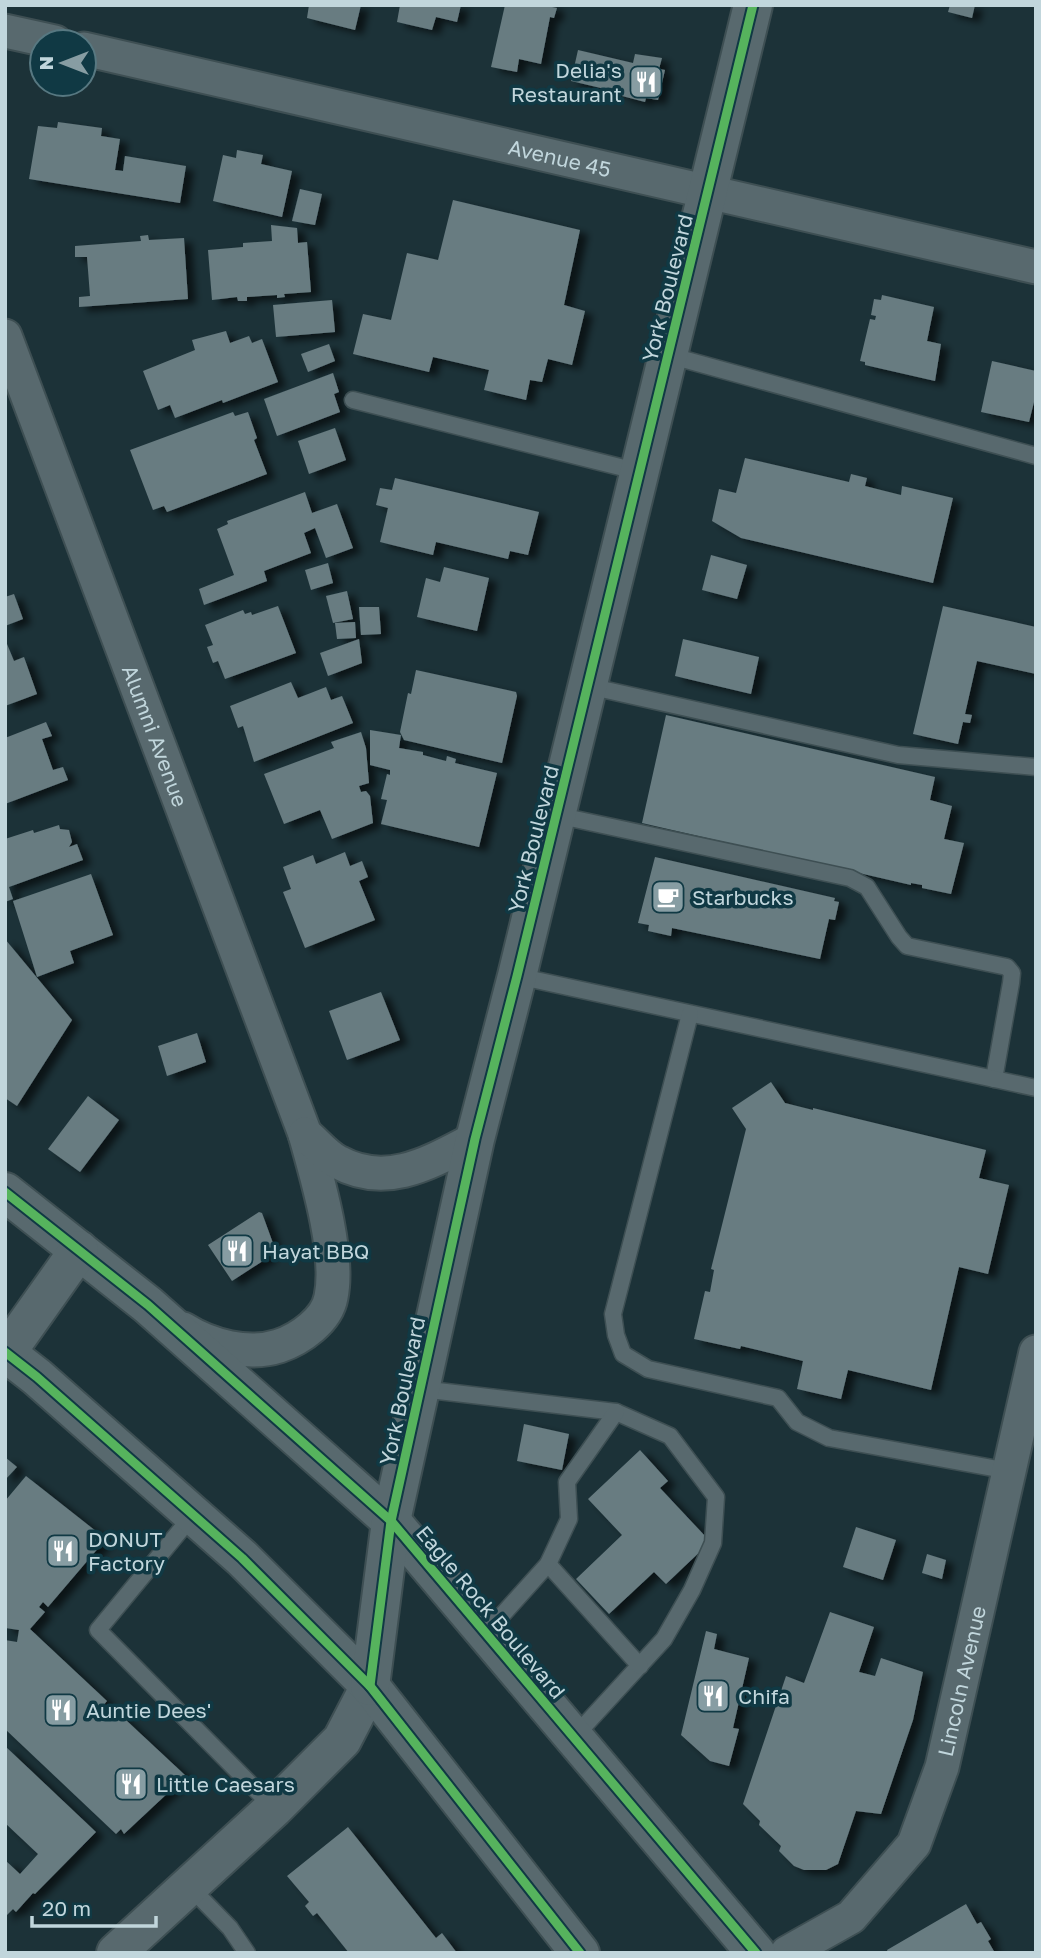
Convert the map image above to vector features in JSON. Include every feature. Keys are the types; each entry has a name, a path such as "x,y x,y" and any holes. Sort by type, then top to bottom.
{"main road":[{"name":"York Boulevard","path":"116,1953 274,1808 342,1740 370,1686 391,1521 475,1139 709,191 752,5"},
{"name":"Eagle Rock Boulevard","path":"5,1192 148,1305 391,1521 757,1953"},
{"path":"79,1250 6,1352 242,1558 370,1686 580,1953"}],"street":[{"path":"5,31 28,36"},
{"name":"Avenue 45","path":"98,51 1036,267"},
{"name":"Alumni Avenue","path":"5,336 305,1134 323,1202 333,1266 331,1299 317,1322 295,1341 263,1351 226,1347 187,1331 148,1305"},
{"name":"Alumni Avenue","path":"305,1134 336,1161 360,1172 392,1174 425,1164 475,1139"},
{"name":"Lincoln Avenue","path":"788,1953 851,1917 914,1844 942,1767 1036,1352"}],"lane":[{"path":"668,355 1036,456"},
{"path":"353,400 640,472"},
{"path":"588,686 898,755 1036,767"},
{"path":"556,815 850,878 867,887 907,946 1007,967 1012,973 994,1079"},
{"path":"517,976 1036,1088"},
{"path":"690,1014 613,1314 616,1335 623,1354 649,1369 778,1398 797,1422 829,1438 1009,1471"},
{"path":"421,1388 615,1412 670,1436 716,1497 713,1543 692,1590 664,1639 574,1737"},
{"path":"486,1633 548,1564 569,1519 567,1482 615,1412"},
{"path":"193,1515 98,1630 274,1808"},
{"path":"548,1564 640,1666"},
{"path":"188,1886 230,1927 247,1953"}],"building":[{"path":"309,5 361,5 355,30 307,18"},
{"path":"400,5 461,5 457,22 436,17 432,30 397,22"},
{"path":"505,5 553,5 552,7 557,8 554,18 550,17 541,64 519,59 517,72 491,67"},
{"path":"950,5 975,5 972,18 948,12"},
{"path":"578,50 633,63 635,54 662,58 659,69 665,70 658,100 646,98 645,102 622,96 622,93 571,81"},
{"path":"58,122 102,128 101,136 120,139 115,170 123,171 125,156 186,166 180,203 29,179 38,126 57,128"},
{"path":"237,150 263,155 261,164 292,171 282,217 213,201 223,155 236,158"},
{"path":"300,189 322,194 315,225 292,221"},
{"path":"453,200 580,230 564,305 585,311 572,365 548,359 542,382 530,380 526,400 484,390 489,370 433,357 429,372 353,354 363,314 391,320 407,253 438,260"},
{"path":"271,225 297,228 298,243 307,242 311,292 284,294 285,297 277,298 277,295 247,297 247,301 238,301 237,297 212,300 208,250 272,241"},
{"path":"148,235 149,240 184,238 188,299 79,307 79,297 90,296 87,257 75,257 75,246 141,241 140,236"},
{"path":"882,295 934,307 927,341 941,344 935,381 865,365 865,362 860,361 870,319 875,320 876,316 871,315 874,299 881,300"},
{"path":"332,300 335,332 276,337 273,305"},
{"path":"226,331 230,343 249,336 252,343 262,339 278,382 175,418 170,405 158,410 143,371 195,350 192,340"},
{"path":"329,344 335,361 308,372 301,354"},
{"path":"992,361 1036,371 1036,394 1029,422 981,412"},
{"path":"333,373 339,392 334,394 340,412 277,436 264,399"},
{"path":"233,412 235,416 248,412 257,438 254,440 267,474 167,512 164,506 153,510 130,450"},
{"path":"335,428 346,460 309,474 298,441"},
{"path":"745,458 849,482 851,474 867,478 865,486 901,495 902,486 953,498 933,583 741,538 712,521 719,489 736,493"},
{"path":"395,478 539,512 528,555 510,551 508,559 436,542 433,555 380,542 388,508 376,505 380,488 392,490"},
{"path":"305,492 312,513 337,504 353,548 326,558 315,528 304,533 311,553 264,571 267,581 204,605 199,589 234,575 217,529 228,524 227,521"},
{"path":"711,555 747,565 737,599 702,590"},
{"path":"328,563 333,583 311,590 305,570"},
{"path":"444,567 489,578 477,631 417,617 426,578 440,582"},
{"path":"347,591 353,619 333,623 326,596"},
{"path":"14,594 23,619 5,626 5,597"},
{"path":"278,606 296,653 225,679 218,661 213,663 207,647 213,645 205,625 243,610 245,614 251,612 252,615"},
{"path":"943,606 1036,627 1036,674 977,661 965,714 972,715 970,723 963,722 958,744 913,734"},
{"path":"359,607 379,607 381,634 361,635"},
{"path":"355,622 356,638 337,639 335,623"},
{"path":"5,639 14,661 24,657 37,694 5,706"},
{"path":"359,639 362,663 328,676 320,653"},
{"path":"683,639 759,657 751,694 675,676"},
{"path":"416,670 516,692 502,763 404,740 400,732"},
{"path":"291,682 298,698 326,687 331,700 342,696 353,723 254,762 243,726 238,728 230,706"},
{"path":"666,715 935,777 930,800 952,806 944,839 964,843 951,894 922,888 922,885 911,885 642,823"},
{"path":"46,722 52,736 42,739 53,770 63,767 68,780 5,804 5,738"},
{"path":"370,730 401,735 399,748 423,752 423,755 446,761 447,756 456,759 455,763 497,773 479,847 381,824 387,800 381,799 390,770 370,765"},
{"path":"361,732 366,748 369,783 359,786 361,792 366,791 370,796 373,823 332,839 320,810 284,824 264,774 334,748 331,742"},
{"path":"59,825 60,829 69,830 72,842 69,847 77,844 83,860 9,887 13,899 5,902 5,839"},
{"path":"345,852 350,866 362,861 368,877 359,881 375,920 305,948 283,892 291,889 283,867 313,855 316,864"},
{"path":"655,857 835,898 834,901 839,902 835,920 829,919 820,959 672,928 671,936 648,931 649,925 638,923"},
{"path":"91,874 113,935 70,951 74,963 37,977 13,901"},
{"path":"5,939 72,1020 17,1106 5,1098"},
{"path":"381,992 400,1040 347,1060 329,1011"},
{"path":"197,1033 206,1062 167,1076 158,1046"},
{"path":"771,1082 785,1103 986,1150 979,1178 1009,1185 988,1274 959,1267 931,1390 848,1370 841,1399 797,1389 803,1361 741,1346 740,1349 694,1339 705,1291 710,1292 714,1270 711,1269 746,1129 732,1108"},
{"path":"88,1096 119,1120 80,1172 48,1149"},
{"path":"259,1212 262,1213 274,1246 267,1254 269,1257 232,1281 208,1245"},
{"path":"524,1424 569,1434 562,1470 517,1461"},
{"path":"640,1450 668,1481 660,1488 706,1537 706,1546 666,1584 654,1572 609,1614 576,1579 622,1535 588,1499"},
{"path":"5,1457 17,1467 5,1480"},
{"path":"26,1476 106,1539 48,1607 43,1602 39,1607 45,1612 30,1629 107,1701 102,1707 108,1712 112,1707 186,1776 124,1834 121,1829 116,1834 5,1729 5,1640 17,1642 19,1630 5,1628 5,1501"},
{"path":"856,1527 896,1540 883,1580 843,1567"},
{"path":"927,1554 946,1560 942,1579 922,1573"},
{"path":"830,1612 874,1627 859,1672 875,1676 881,1658 923,1672 913,1720 881,1814 856,1811 838,1864 826,1870 804,1870 794,1866 779,1851 781,1846 759,1825 760,1821 743,1804 786,1676 804,1683"},
{"path":"706,1631 717,1634 714,1649 749,1658 733,1728 739,1729 729,1766 710,1761 681,1735"},
{"path":"5,1746 96,1832 16,1912 13,1909 5,1917 5,1860 20,1874 38,1854 5,1823"},
{"path":"348,1827 436,1938 442,1933 457,1953 349,1953 317,1913 313,1916 305,1906 309,1902 287,1876"},
{"path":"966,1904 977,1924 981,1922 991,1939 988,1941 995,1953 888,1953 887,1950"}],"cycle path":[{"path":"370,1686 391,1521 475,1139 753,5"},
{"path":"5,1192 148,1305 391,1521 756,1953"},
{"path":"5,1352 37,1377 242,1558 370,1686 580,1953"}],"place":[{"name":"Delia's Restaurant","path":"646,82"},
{"name":"Starbucks","path":"668,897"},
{"name":"Hayat BBQ","path":"237,1251"},
{"name":"DONUT Factory","path":"63,1551"},
{"name":"Chifa","path":"713,1696"},
{"name":"Auntie Dees'","path":"61,1710"},
{"name":"Little Caesars","path":"131,1784"}]}
